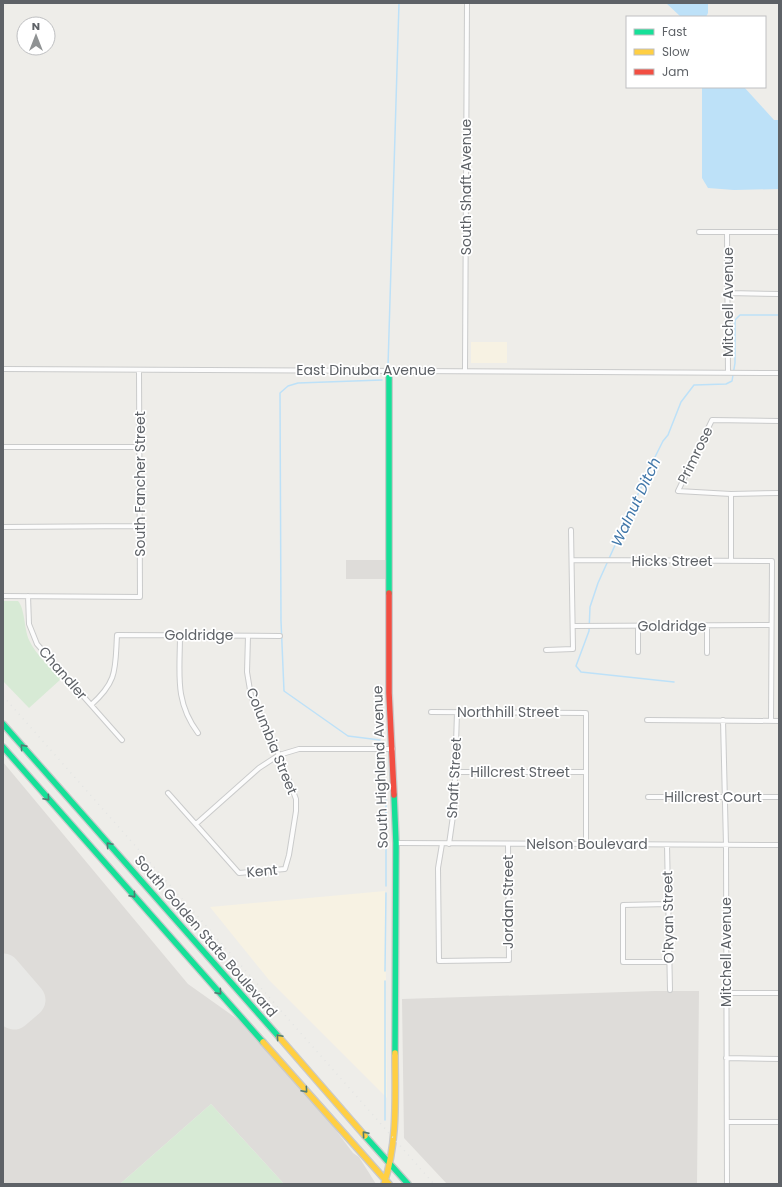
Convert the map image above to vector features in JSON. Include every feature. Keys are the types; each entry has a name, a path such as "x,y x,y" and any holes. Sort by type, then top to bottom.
{"main road":[{"name":"South Highland Avenue","path":"386,1183 391,1163 395,1130 396,843 393,749 389,693 389,370"},
{"name":"South Golden State Boulevard","path":"3,724 408,1184"},
{"name":"South Golden State Boulevard","path":"3,747 386,1183"}],"street":[{"name":"South Shaft Avenue","path":"465,371 467,3"},
{"path":"699,232 779,232"},
{"name":"Mitchell Avenue","path":"727,232 728,373"},
{"path":"728,293 779,294"},
{"name":"East Dinuba Avenue","path":"3,369 389,370 779,374"},
{"name":"South Fancher Street","path":"28,596 140,597 139,370"},
{"name":"Primrose","path":"732,494 678,491 712,420 779,421"},
{"path":"3,447 140,447"},
{"path":"731,561 732,494 779,493"},
{"path":"3,527 140,526"},
{"path":"546,650 573,649 571,530"},
{"name":"Hicks Street","path":"572,560 772,561 773,596"},
{"path":"771,720 771,625 773,596 779,595"},
{"path":"3,596 28,596"},
{"name":"Chandler","path":"28,596 29,624 37,644 122,740"},
{"name":"Goldridge","path":"573,626 771,625"},
{"path":"638,626 638,652"},
{"path":"707,626 707,653"},
{"name":"Goldridge","path":"91,705 104,693 114,674 117,635 280,636"},
{"path":"180,635 181,699 186,714 198,733"},
{"name":"Columbia Street","path":"248,636 248,683 251,696 294,790 296,799 296,811 289,855 284,869"},
{"name":"Northhill Street","path":"431,712 586,713 586,772"},
{"name":"Shaft Street","path":"449,844 454,809 457,712"},
{"path":"647,720 779,720"},
{"name":"Mitchell Avenue","path":"723,720 726,845 727,1184"},
{"path":"168,793 196,824 259,768 278,755 294,750 307,749 393,749"},
{"name":"Hillcrest Street","path":"455,772 586,772"},
{"path":"586,772 586,844"},
{"name":"Hillcrest Court","path":"648,796 779,796"},
{"name":"Kent","path":"196,824 239,873 284,869"},
{"name":"Nelson Boulevard","path":"396,843 779,845"},
{"name":"Jordan Street","path":"442,844 438,868 439,961 509,960 508,844"},
{"name":"O'Ryan Street","path":"667,845 670,990"},
{"path":"669,904 623,904 623,962 669,962"},
{"path":"727,993 779,993"},
{"path":"726,1058 779,1059"},
{"path":"727,1122 779,1122"}],"shaded area":[{"path":"471,342 507,342 507,363 471,363"},
{"path":"346,560 386,560 386,579 346,579"},
{"path":"3,762 188,984 243,1023 332,1125 353,1153 359,1157 376,1184 284,1184 211,1104 120,1184 3,1184"},
{"path":"385,891 387,1098 269,980 210,907"},
{"path":"699,991 697,1184 447,1184 404,1138 402,999"}],"green space":[{"path":"3,601 18,601 22,609 27,635 35,651 61,679 29,708 3,681"},
{"path":"211,1104 284,1184 120,1184"}],"water":[{"path":"666,3 708,3 706,16 680,16"},
{"path":"702,88 745,88 774,120 779,120 779,189 734,190 708,188 702,178"}],"waterway":[{"path":"388,366 399,3"},
{"name":"Walnut Ditch","path":"674,682 581,672 576,666 589,631 590,607 598,583 653,461 663,441 668,435 681,402 694,385 726,384 732,381 735,363 735,320 740,315 779,315"},
{"path":"380,740 348,736 284,691 281,621 280,393 288,386 298,383 382,380"},
{"path":"386,800 386,886"},
{"path":"385,971 386,893"},
{"path":"385,981 385,1120"}],"runway":[{"path":"3,971 28,1000 14,1012 3,999"}],"railway":[{"path":"3,696 434,1184"}],"traffic: fast":[{"path":"389,370 389,593"},
{"path":"3,724 279,1037"},
{"path":"3,747 263,1042"},
{"path":"394,795 396,843 395,1053"},
{"path":"365,1136 408,1184"}],"traffic: slow":[{"path":"279,1037 365,1136"},
{"path":"263,1042 389,1184"},
{"path":"384,1184 392,1152 394,1135 395,1053"}],"traffic: jam":[{"path":"389,593 389,693 394,795"}]}
